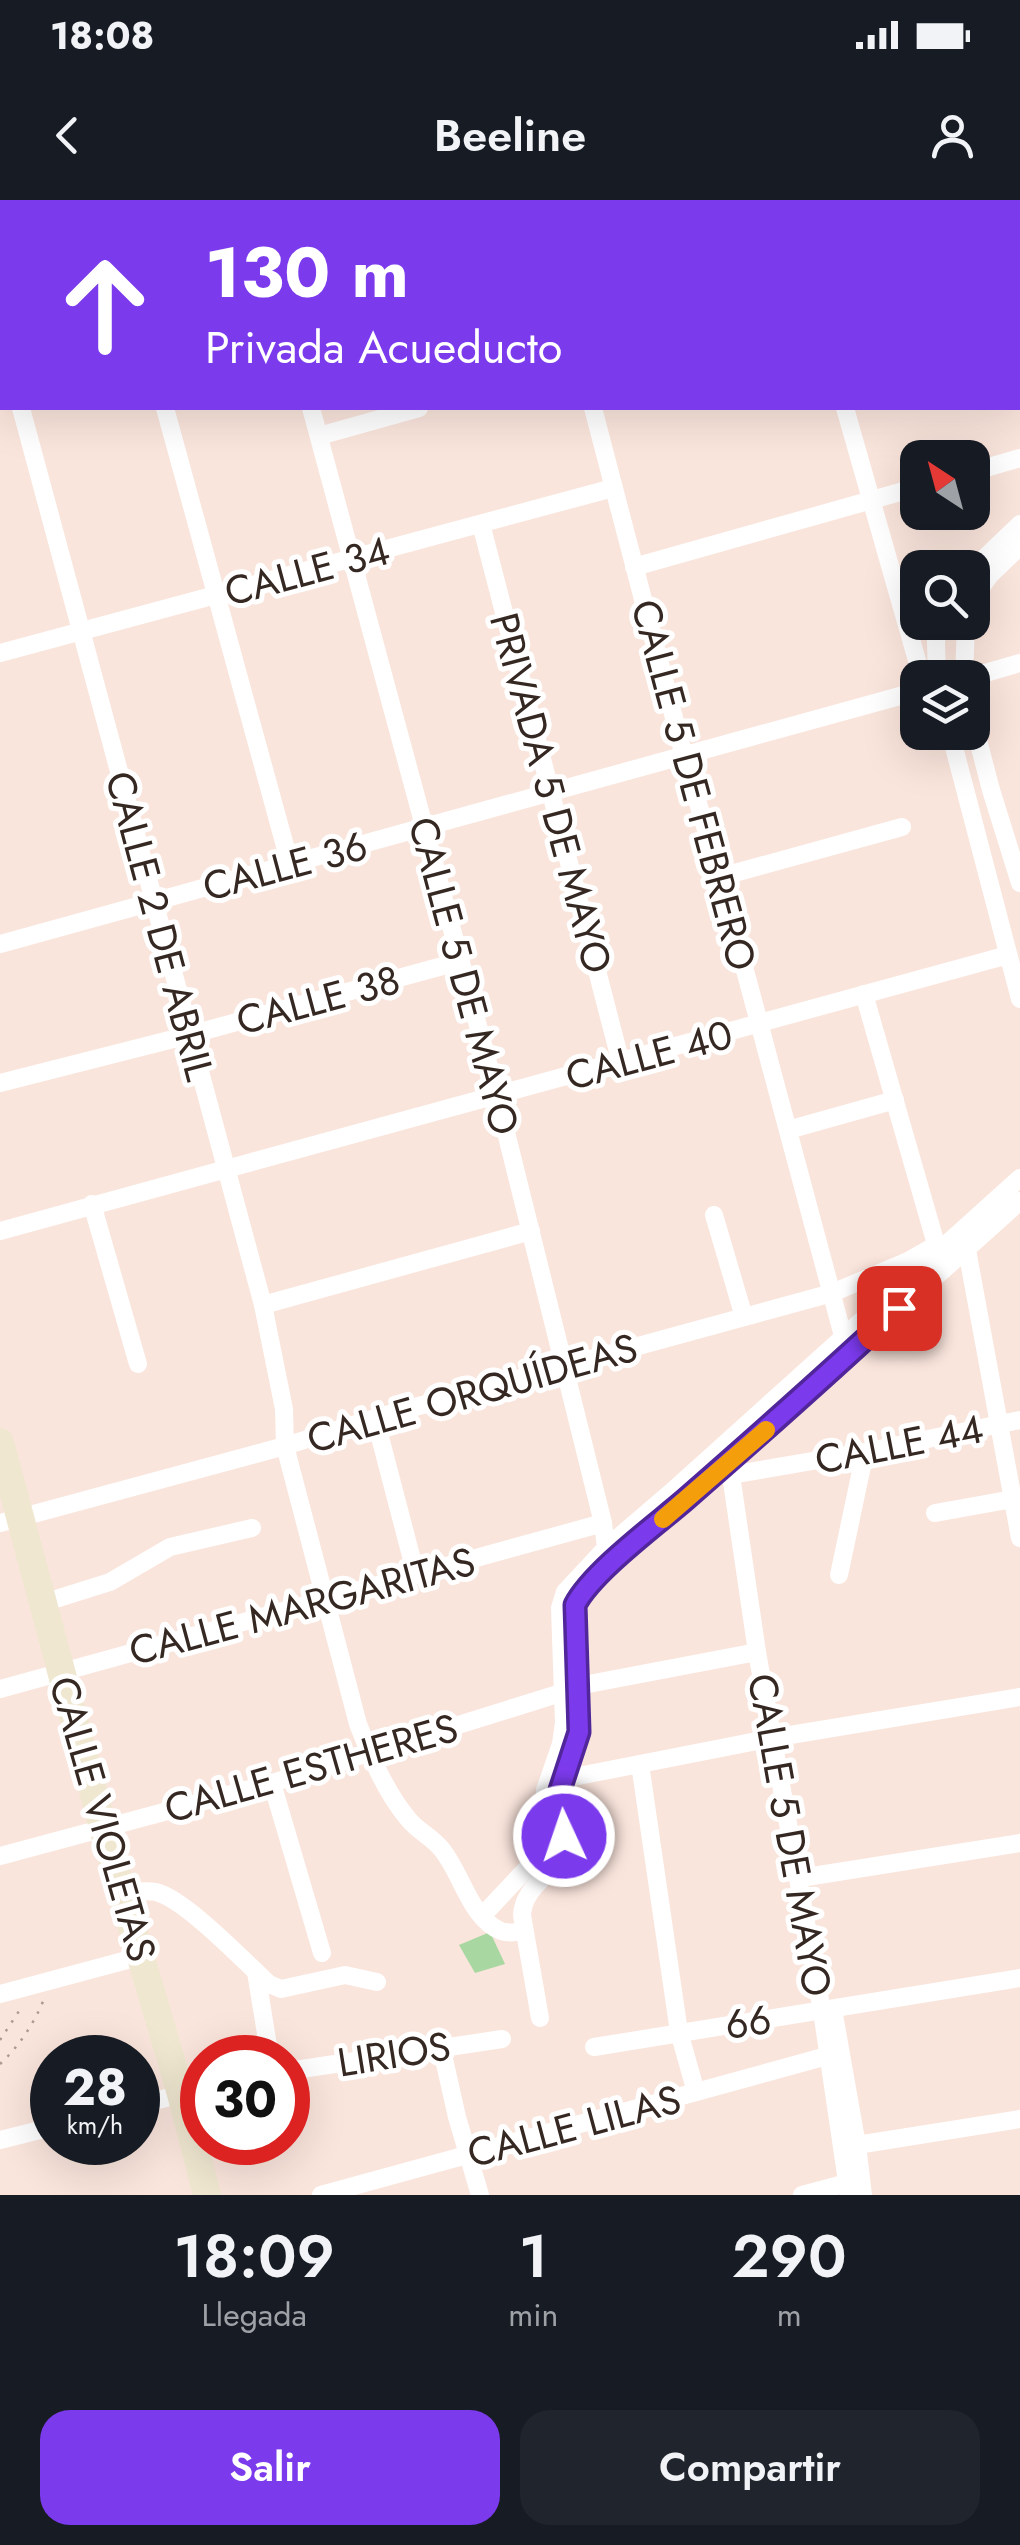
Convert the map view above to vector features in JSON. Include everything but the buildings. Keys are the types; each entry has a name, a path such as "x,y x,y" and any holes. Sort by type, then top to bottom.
{"street":[{"name":"CALLE 2 DE ABRIL","path":"22,410 263,1305 284,1409 285,1446"},
{"path":"165,410 290,864"},
{"name":"CALLE 5 DE MAYO","path":"312,410 498,1096 611,1553"},
{"path":"319,436 412,410"},
{"name":"CALLE 5 DE FEBRERO","path":"593,410 844,1336"},
{"path":"847,410 917,660"},
{"path":"990,467 1020,458"},
{"name":"CALLE 34","path":"0,653 614,488"},
{"path":"634,566 900,492"},
{"name":"PRIVADA 5 DE MAYO","path":"481,524 621,1063"},
{"path":"990,553 1020,524"},
{"path":"990,575 1020,546"},
{"path":"990,671 1020,663"},
{"name":"CALLE 36","path":"0,944 900,696"},
{"path":"955,750 1020,998"},
{"path":"982,750 1016,857 1020,883"},
{"path":"720,878 902,827"},
{"name":"CALLE 40","path":"0,1231 1008,955"},
{"name":"CALLE 38","path":"0,1083 461,961"},
{"path":"864,994 937,1248"},
{"path":"788,1130 895,1100"},
{"path":"611,1553 725,1472 893,1302 937,1248 1020,1178"},
{"path":"540,2018 522,1915 525,1897 564,1848 560,1800 579,1732 561,1600 565,1592 844,1336 967,1250 1020,1201"},
{"path":"92,1204 138,1364"},
{"path":"714,1215 744,1316"},
{"path":"263,1305 532,1230"},
{"name":"CALLE ORQUÍDEAS","path":"10,1520 832,1294 937,1248"},
{"path":"967,1250 1020,1538"},
{"path":"374,1418 416,1575"},
{"name":"CALLE 44","path":"725,1472 865,1452 1020,1420"},
{"name":"CALLE VIOLETAS","path":"0,1444 10,1520 43,1603 103,1828 142,1956 180,2059"},
{"path":"285,1446 358,1724 369,1752 408,1818 446,1854 482,1916 499,1930 524,1931"},
{"path":"839,1575 865,1452"},
{"name":"CALLE 5 DE MAYO","path":"725,1472 772,1738 828,2010 827,2056 848,2189"},
{"path":"936,1513 1013,1499"},
{"name":"CALLE MARGARITAS","path":"0,1689 603,1523"},
{"path":"43,1603 110,1582 170,1547 252,1528"},
{"name":"CALLE ESTHERES","path":"0,1856 272,1783 571,1689 757,1652"},
{"path":"482,1916 546,1844 545,1790 561,1744 571,1689"},
{"path":"563,1779 772,1738 1020,1697"},
{"path":"640,1764 679,2032 696,2092"},
{"path":"272,1783 322,1954"},
{"path":"800,1878 1020,1843"},
{"path":"123,1893 142,1890 170,1898 269,1984 281,1989 334,1976 377,1982"},
{"path":"0,1994 142,1956"},
{"path":"256,1972 266,2035"},
{"name":"66","path":"594,2047 1020,1978"},
{"path":"828,2010 857,2145 863,2195"},
{"name":"LIRIOS","path":"310,2067 502,2038"},
{"path":"440,2046 480,2195"},
{"name":"CALLE LILAS","path":"321,2195 827,2056"},
{"path":"857,2145 1020,2119"},
{"path":"0,2140 30,2132"},
{"name":"CALLE VIOLETAS","path":"202,2165 206,2195"},
{"path":"802,2195 848,2189"}],"path":[{"path":"0,2064 38,2013 52,1978"},
{"path":"0,2040 16,2018 30,1986"}],"green space":[{"path":"490,1932 505,1964 475,1973 459,1945"}],"slow traffic":[{"path":"663,1519 766,1430"}],"route":[{"path":"564,1836 560,1790 579,1732 575,1605 580,1595 899,1308"}]}
